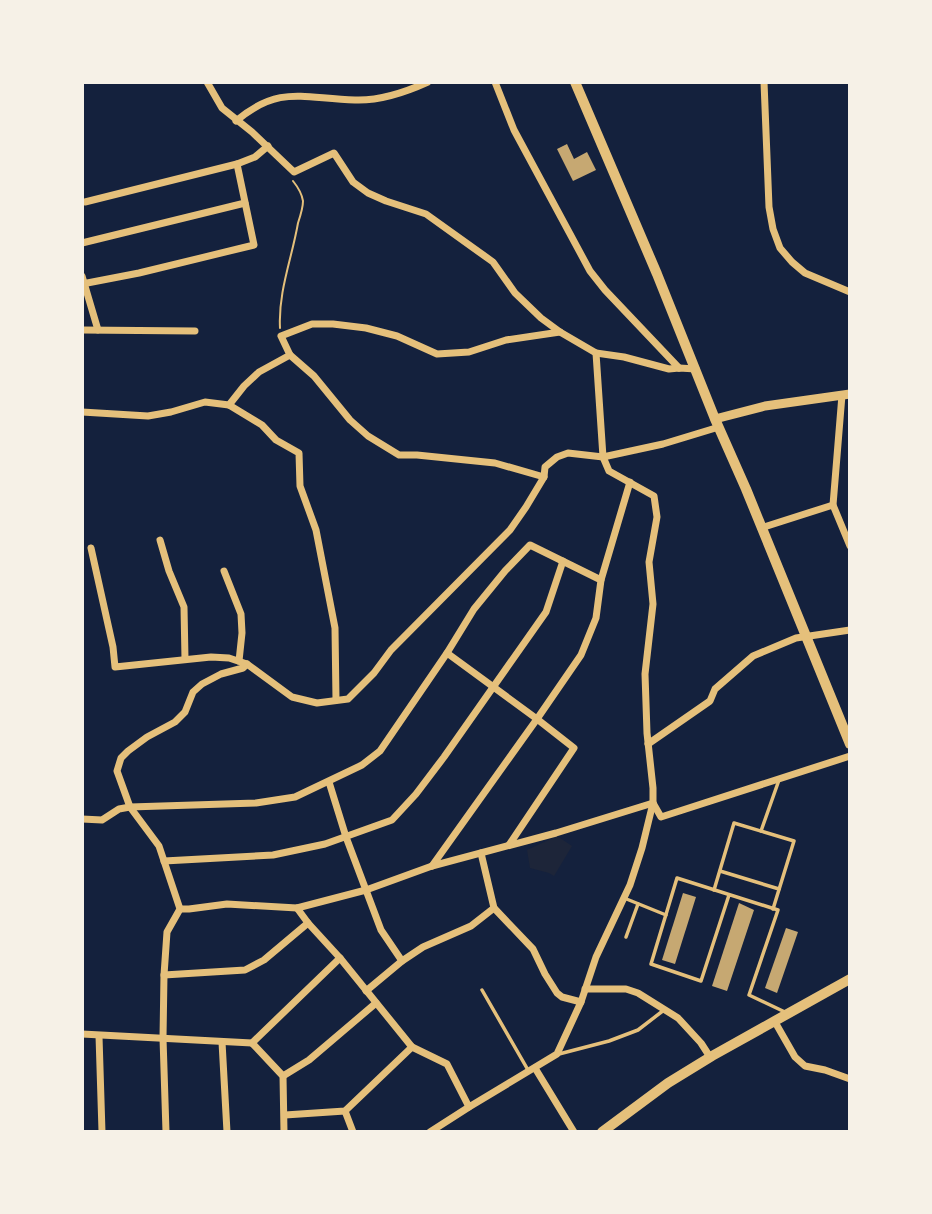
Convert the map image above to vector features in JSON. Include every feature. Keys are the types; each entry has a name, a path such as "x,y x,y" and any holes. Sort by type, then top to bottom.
{"main road":[{"path":"575,82 850,744"},
{"path":"602,1132 668,1083 710,1057 850,979"}],"street":[{"path":"207,82 222,108 268,146 294,172 334,153 353,182 368,193 426,214 493,262 515,293 560,332 596,353 669,369 695,369"},
{"path":"236,121 252,108 279,97 293,95 356,100 377,98 429,82"},
{"path":"495,82 514,130 590,271 679,368"},
{"path":"764,82 769,207 780,248 805,273 850,292"},
{"path":"85,202 237,164 255,157 268,146"},
{"path":"97,330 83,281 139,273 254,245 237,164"},
{"path":"82,243 245,203"},
{"path":"544,477 495,463 398,455 368,436 350,420 314,376 290,355 281,336 312,324 355,327 397,336 437,354 469,352 506,340 560,332"},
{"path":"82,330 195,331"},
{"path":"430,1132 557,1055 581,1002 596,957 624,898 642,848 653,803 645,674 653,604 649,562 657,517 653,496 609,471 603,457 596,353"},
{"path":"229,405 259,372 290,355"},
{"path":"90,548 113,647 115,667 185,659 229,658 247,664 292,697 317,703 348,699 374,673 391,650 510,530 544,477 545,467 557,457 568,453 603,457 663,444 717,423 731,414 765,406 846,395 833,505 850,546"},
{"path":"82,412 148,416 205,402 229,405 262,425 276,440 299,453 300,486 316,530 335,628 336,700"},
{"path":"432,866 581,655 596,618 601,580 630,482"},
{"path":"761,528 833,505"},
{"path":"160,540 184,607 185,659"},
{"path":"82,819 102,820 119,809 130,807 256,803 295,797 329,782 362,765 380,751 474,609 530,545 601,580"},
{"path":"164,861 273,855 325,845 392,820 416,794 546,612 563,561"},
{"path":"224,571 241,614 239,661"},
{"path":"648,744 710,701 715,688 753,656 796,638 850,629"},
{"path":"447,653 574,748 509,845"},
{"path":"166,1132 164,975 167,932 180,909 159,846 130,807 117,771 121,758 147,737 175,722 185,712 194,692 202,684 247,664"},
{"path":"653,803 662,817 850,756"},
{"path":"329,782 346,837 381,930 402,961"},
{"path":"180,909 227,904 297,908 366,890 432,866 653,803"},
{"path":"481,853 494,908 533,950 557,993 581,1002"},
{"path":"297,908 412,1047 447,1064 469,1107"},
{"path":"366,991 423,947 471,926 494,908"},
{"path":"164,975 245,970 264,960 308,923"},
{"path":"252,1043 340,958"},
{"path":"585,989 626,989 639,993 678,1018 710,1057"},
{"path":"283,1076 309,1060 376,1003"},
{"path":"775,1022 795,1057 805,1066 850,1079"},
{"path":"82,1034 252,1043 283,1076 284,1132"},
{"path":"99,1036 102,1132"},
{"path":"222,1042 227,1132"},
{"path":"285,1115 345,1111 412,1047"},
{"path":"532,1070 574,1132"},
{"path":"345,1111 353,1132"}],"lane":[{"path":"761,831 779,779"},
{"path":"714,890 734,823 761,831 794,842 773,909"},
{"path":"720,871 779,889"},
{"path":"729,895 701,981 651,964 677,878 778,910 749,995 789,1014"},
{"path":"624,898 666,915"},
{"path":"626,937 638,904"},
{"path":"482,990 532,1070"},
{"path":"557,1055 638,1030 665,1010"}],"path":[{"path":"281,336 279,312 282,292 303,201 297,186 289,178 294,172"}],"shaded area":[{"path":"557,836 572,846 554,876 530,868 527,850"}],"building":[{"path":"567,144 574,159 587,152 596,170 573,181 557,149"},
{"path":"683,893 696,897 675,964 662,960"},
{"path":"739,903 754,910 727,991 712,986"},
{"path":"786,928 798,932 777,993 765,988"}]}
